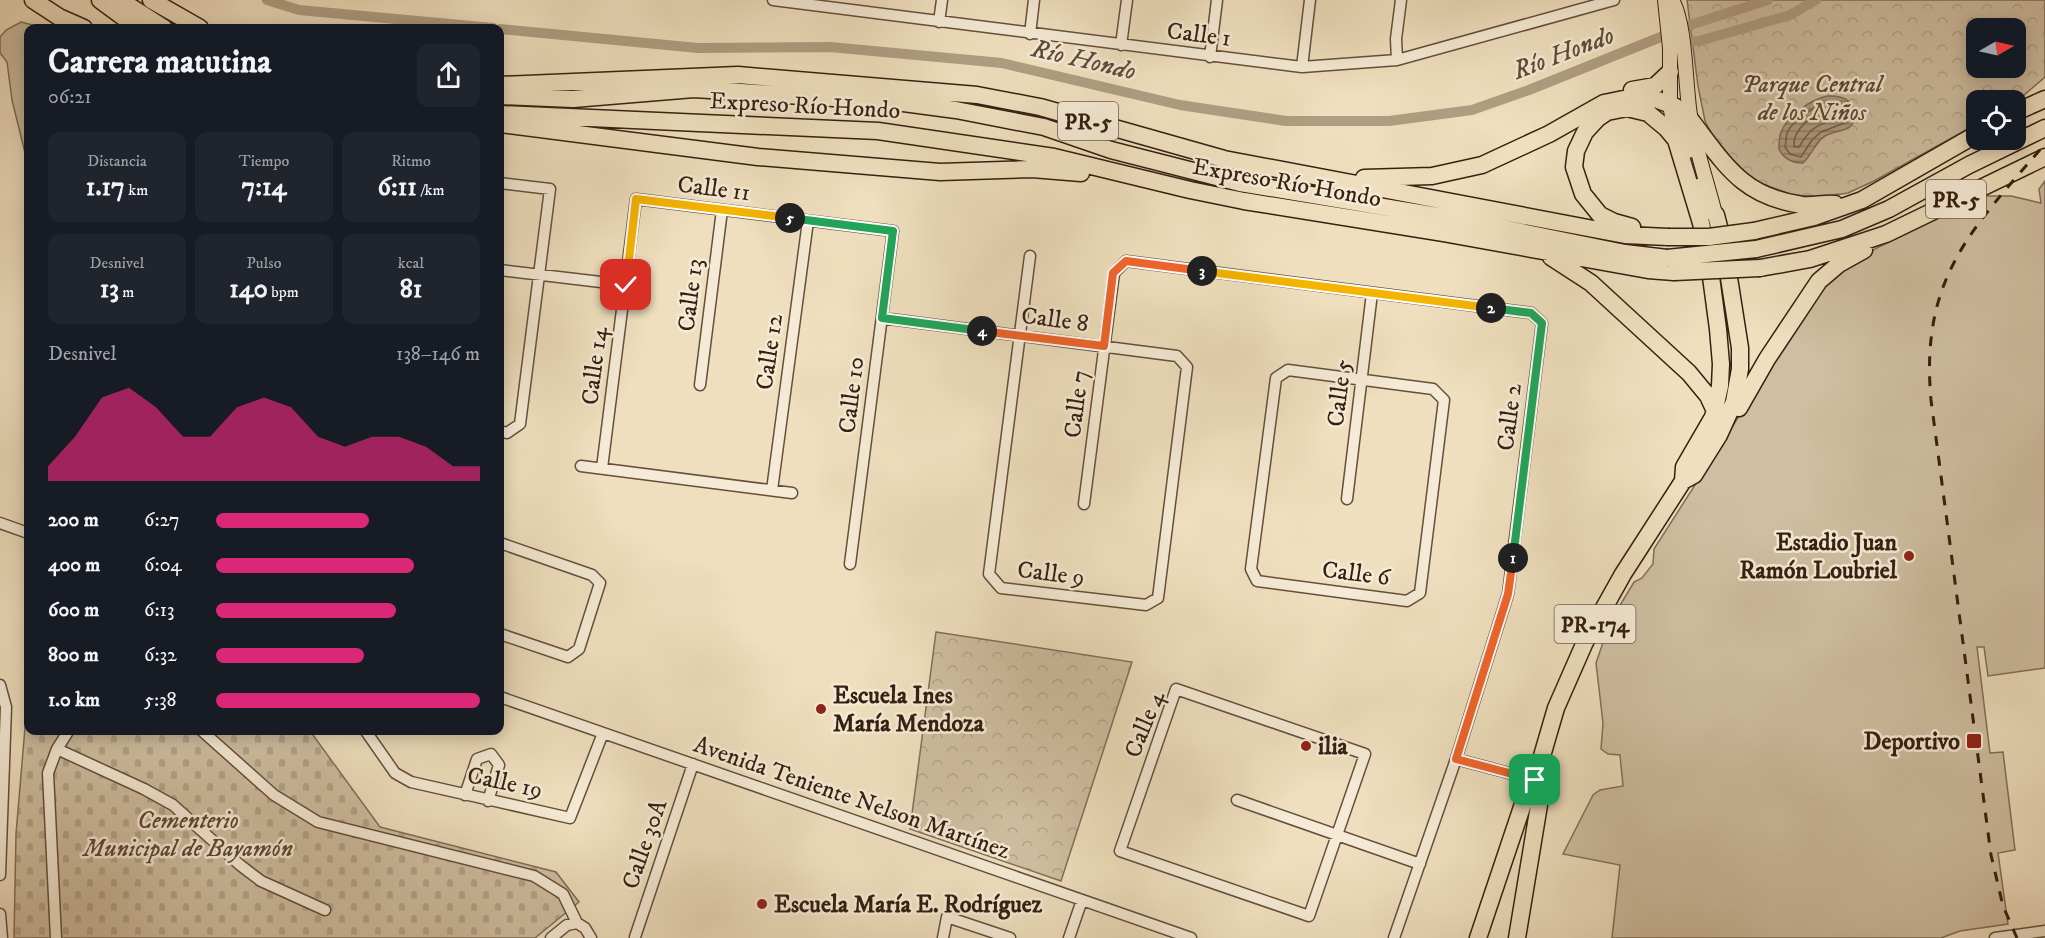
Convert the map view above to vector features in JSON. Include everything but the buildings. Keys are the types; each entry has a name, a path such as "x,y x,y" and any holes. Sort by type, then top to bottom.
{"highway":[{"path":"33,0 59,17 75,24"},
{"path":"100,0 133,24"},
{"path":"120,0 158,24"},
{"path":"136,0 170,24"},
{"path":"151,0 193,24"},
{"path":"1290,173 1311,171 1372,179 1432,176 1482,165 1522,147 1608,96 1655,86 1677,73"},
{"name":"Expreso Río Hondo","path":"504,85 738,75 977,95 1040,108 1181,149 1290,173 1625,235 1668,237 1709,237 1754,231 1786,225 1848,206 1966,140"},
{"path":"504,96 573,99 694,89 896,102 956,110 1044,127 1111,150 1240,183 1462,220 1625,252 1671,265 1756,249 1842,229 1889,209 1969,165 2045,128"},
{"path":"1539,137 1550,134 1588,112 1615,100 1638,96 1650,97 1670,104 1676,107 1680,114 1691,166 1705,204 1716,215"},
{"path":"2026,106 2042,97"},
{"path":"504,105 754,118 810,127"},
{"path":"1668,237 1614,222 1600,215 1583,194 1574,168 1575,156 1585,132 1598,118 1618,109 1638,109 1648,113 1676,140"},
{"name":"Expreso Río Hondo","path":"504,114 878,131 1054,157 1244,201 1432,231 1648,270 1671,265 1760,268 1810,259 1886,234 2045,157"},
{"path":"1690,119 1723,164 1744,184 1759,192 1800,204 1848,206"},
{"path":"504,125 758,157 940,172 1032,169 1066,171 1177,187"},
{"name":"PR-174","path":"1676,140 1701,223 1712,282 1721,364 1722,413"},
{"path":"2027,165 2045,150"},
{"path":"2027,165 2045,164"},
{"path":"1804,237 1857,211 1882,188"},
{"name":"PR-174","path":"1478,938 1523,804 1535,780 1556,708 1585,642 1623,574 1683,481 1694,475 1722,413 1737,389 1740,348 1731,281 1716,215"},
{"path":"1540,251 1591,283 1689,373 1722,413 1738,409 1767,359 1819,281 1839,264 1875,245 1886,234"},
{"path":"1689,373 1707,375 1713,373 1721,364 1752,363 1767,359"},
{"name":"PR-174","path":"1517,938 1539,806 1535,780"}],"main road":[{"path":"1670,5 1677,73 1716,215"},
{"path":"1676,140 1670,104 1677,73"}],"street":[{"name":"Calle 1","path":"773,0 850,5 939,22 1302,67 1397,60 1614,0"},
{"path":"939,22 942,0"},
{"path":"1030,34 1034,0"},
{"path":"1121,45 1127,0"},
{"path":"1210,57 1217,0"},
{"path":"1302,67 1310,0"},
{"path":"1397,60 1396,39 1401,0"},
{"path":"504,183 550,189 520,423 507,434 504,433"},
{"name":"Calle 11","path":"636,199 893,231"},
{"name":"Calle 14","path":"602,468 636,199"},
{"name":"Calle 13","path":"700,385 722,210"},
{"name":"Calle 12","path":"772,490 808,221"},
{"name":"Calle 10","path":"850,564 893,231"},
{"name":"Calle 9","path":"1030,255 989,574 1001,588 1146,606 1158,598 1184,396"},
{"name":"Calle 2","path":"1113,273 1126,261 1531,313 1542,323 1508,594 1456,759 1394,938"},
{"path":"504,271 626,285"},
{"name":"Calle 7","path":"1084,504 1113,273"},
{"name":"Calle 5","path":"1347,499 1372,292"},
{"name":"Calle 8","path":"882,318 1177,356 1187,366 1184,396"},
{"name":"Calle 6","path":"1288,370 1362,379 1433,388 1444,400 1420,593 1407,601 1257,581 1251,568 1276,378 1288,370"},
{"path":"581,466 792,493"},
{"path":"0,523 24,532"},
{"path":"504,544 592,575 600,583 579,649 567,657 504,635"},
{"path":"0,685 6,707 0,874"},
{"name":"Calle 4","path":"1176,689 1365,754 1337,835 1309,916 1120,850 1176,689"},
{"name":"Avenida Teniente Nelson Martínez","path":"504,698 1191,938"},
{"name":"Calle 19","path":"368,735 395,773 411,782 570,818 603,733"},
{"path":"56,938 48,773 57,749 66,735"},
{"path":"207,735 274,795 318,822 534,876 563,894 577,923 585,928 591,938"},
{"path":"57,749 144,789 173,805 261,881 325,910"},
{"path":"465,795 477,759 491,754 500,765 488,801"},
{"path":"1456,759 1535,780"},
{"name":"Calle 30A","path":"634,937 693,764"},
{"path":"1237,800 1420,864"},
{"path":"1069,938 1082,900"},
{"path":"0,914 2,938"},
{"path":"943,938 947,916 1010,938"},
{"path":"551,938 567,925 577,923"},
{"path":"1995,938 2045,931"}],"green space":[{"name":"Parque Central de los Niños","path":"1687,0 2045,0 2045,77 2026,93 2026,90 1966,90 1966,130 1848,193 1823,197 1793,195 1754,181 1717,144 1705,121"},
{"path":"21,22 29,24 24,24 24,149 12,100 7,62 0,53 0,37 6,30"},
{"path":"2045,181 2045,668 1988,676 1984,647 1977,647 1990,753 2003,752 2015,850 1998,853 2008,924 1960,931 1941,938 1612,938 1620,865 1563,854 1593,795 1600,790 1623,786 1620,755 1608,754 1601,749 1603,723 1596,663 1609,625 1619,607 1634,582 1642,578 1653,564 1654,549 1823,285 1849,262 1981,196 2011,196 2041,203 2039,189"},
{"path":"936,632 1132,662 1061,881 910,829"},
{"name":"Cementerio Municipal de Bayamón","path":"24,735 313,735 380,827 556,872 579,902 535,938 14,938 16,834"}],"water":[{"path":"1827,96 1838,96 1849,102 1856,115 1852,125 1825,136 1803,163 1789,160 1779,149 1780,134 1785,124 1801,109"}],"waterway":[{"name":"Río Hondo","path":"267,0 299,10 450,24"},
{"name":"Río Hondo","path":"504,29 698,48 830,47 1002,63 1180,105 1286,121 1389,121 1472,110 1529,90 1693,24 1768,0"},
{"name":"Río Hondo","path":"1675,43 1699,41 1790,15 1816,0"}],"railway":[{"path":"2017,938 2003,906 1991,855 1931,400 1930,358 1934,321 1943,288 1956,258 1994,203 2045,144"}],"place":[{"name":"Estadio Juan Ramón Loubriel","path":"1909,556"},
{"name":"Escuela Ines María Mendoza","path":"821,709"},
{"name":"Deportivo","path":"1974,741"},
{"name":"ilia","path":"1306,746"},
{"name":"Escuela María E. Rodríguez","path":"762,904"}],"route":[{"path":"626,285 636,199 893,231 882,318 1019,336 1104,346 1113,273 1126,261 1531,313 1542,323 1508,594 1456,759 1535,780"}]}
